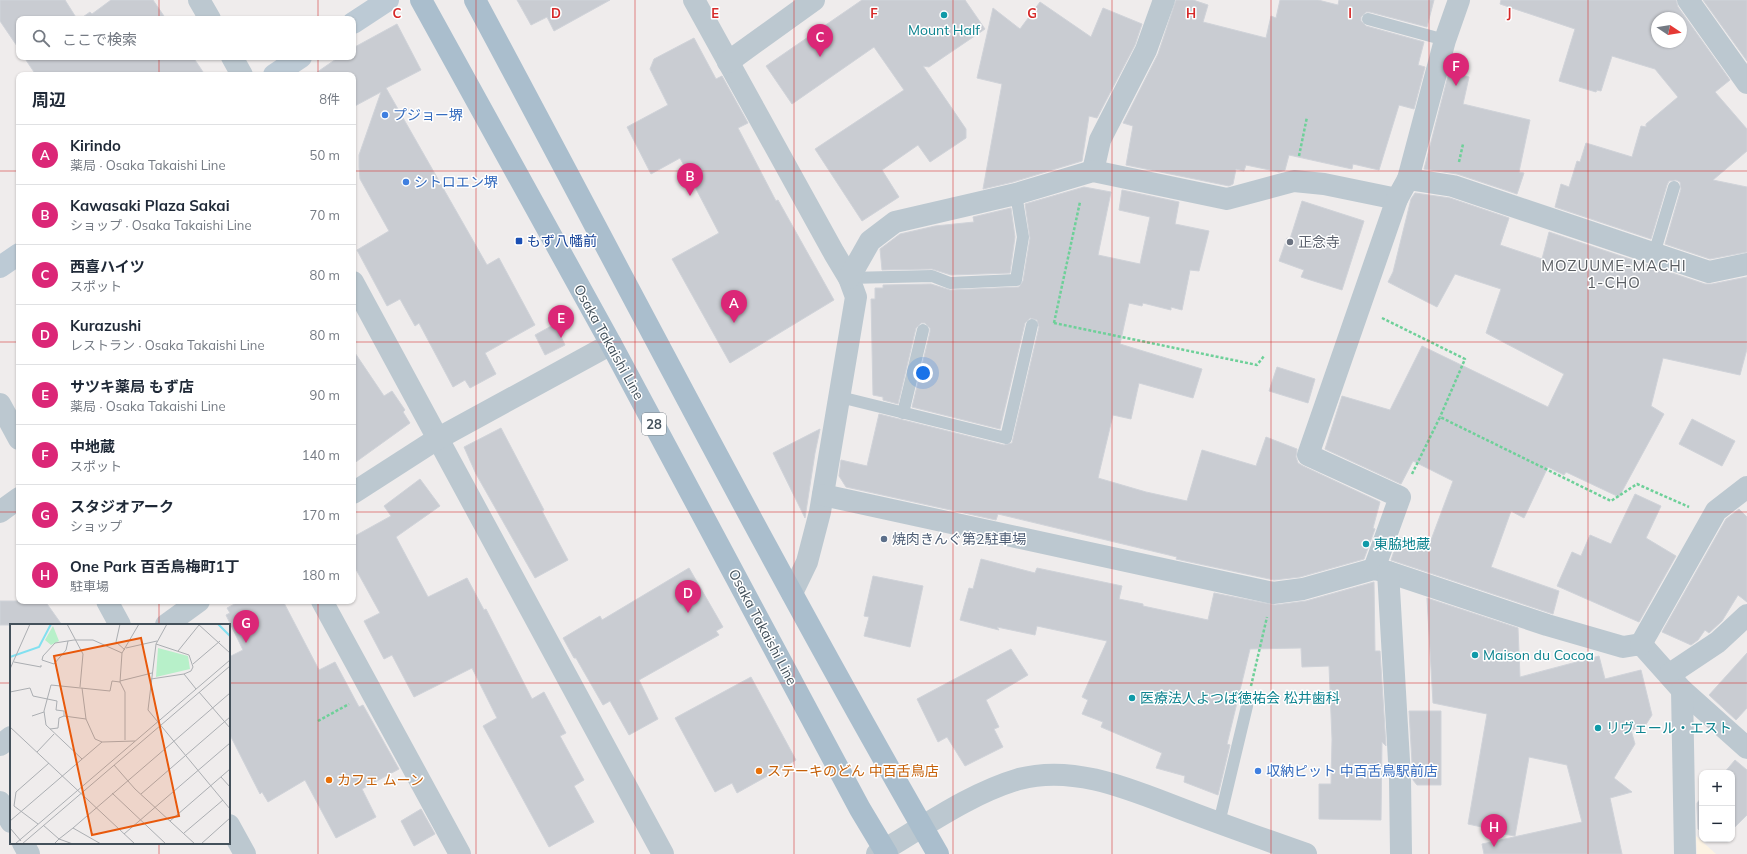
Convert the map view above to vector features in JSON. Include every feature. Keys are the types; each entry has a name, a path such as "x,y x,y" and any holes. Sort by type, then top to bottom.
{"main road":[{"path":"356,21 388,0"},
{"name":"Osaka Takaishi Line","path":"421,0 611,344 883,852"},
{"path":"475,0 792,593 899,788 938,854"},
{"path":"278,72 296,60"},
{"path":"0,267 16,256"}],"street":[{"path":"199,0 208,16"},
{"path":"694,0 834,253 850,278 856,297 820,512 807,562 792,593"},
{"path":"728,62 814,0"},
{"path":"1089,173 1100,140 1146,50 1164,0"},
{"path":"1401,854 1400,778 1381,571 1400,497 1308,455 1397,199 1408,179 1445,40 1459,0"},
{"path":"1688,0 1747,82"},
{"path":"234,60 240,72"},
{"path":"850,278 870,242 895,222 1016,194 1089,173 1227,199 1294,180 1324,184 1397,199"},
{"path":"1408,179 1453,186 1709,272 1747,264"},
{"path":"356,288 663,854"},
{"path":"356,491 437,439 611,344"},
{"path":"0,404 16,433"},
{"path":"1641,644 1716,511 1747,487"},
{"path":"823,495 1273,593 1302,589 1381,571 1547,625 1622,647 1641,644"},
{"path":"0,512 16,500"},
{"path":"109,604 119,624"},
{"path":"167,624 195,604"},
{"path":"324,604 460,854"},
{"path":"1685,854 1676,682 1747,615"},
{"path":"1641,644 1676,682 1747,748"},
{"path":"0,745 10,739"},
{"path":"883,852 923,827 985,793 1020,779 1055,775 1097,779 1306,854"},
{"path":"0,802 10,820"},
{"path":"230,827 245,854"},
{"path":"24,844 29,854"}],"lane":[{"path":"1368,18 1445,40"},
{"path":"1654,254 1674,187"},
{"path":"850,278 932,276 950,283 1016,280 1022,238 1016,194"},
{"path":"840,397 1006,438 1032,325"},
{"path":"903,413 923,330"},
{"path":"1219,823 1247,706"}],"path":[{"path":"1294,180 1307,117"},
{"path":"1054,323 1089,173"},
{"path":"1360,307 1465,359 1440,417 1400,497"},
{"path":"1032,325 1054,323 1257,365 1264,356"},
{"path":"1440,417 1611,501 1637,484 1713,518"},
{"path":"1247,706 1273,593"},
{"path":"318,721 372,692"}],"shaded area":[{"path":"1696,836 1699,839 1699,842 1703,842 1716,854 1697,854"}],"building":[{"path":"0,0 65,0 75,16 16,16 16,45 0,21"},
{"path":"111,0 153,0 164,16 84,16 90,12 92,14"},
{"path":"517,0 610,0 554,31 547,17 531,25"},
{"path":"862,0 965,0 985,29 929,67 923,66 966,129 966,138 930,162 918,145 882,170 899,197 862,221 815,149 904,90 874,47 792,104 766,66"},
{"path":"1176,0 1193,0 1208,5 1203,22 1266,38 1271,16 1276,18 1280,0 1318,0 1338,5 1339,0 1434,0 1427,27 1370,12 1366,12 1361,17 1361,21 1366,26 1424,42 1418,65 1425,67 1414,109 1399,105 1379,170 1353,164 1352,169 1289,155 1285,170 1279,172 1246,165 1244,171 1236,169 1233,184 1229,186 1126,165 1133,126 1123,123 1158,54"},
{"path":"1501,0 1676,0 1682,12 1651,12 1651,48 1687,48 1687,20 1730,80 1715,92 1747,129 1747,151 1713,180 1747,187 1747,252 1710,259 1665,244 1681,189 1680,182 1676,180 1669,181 1667,185 1651,239 1555,207 1561,184 1569,187 1577,161 1580,162 1586,143 1632,157 1641,126 1646,127 1646,124 1678,97 1655,69 1612,56 1601,91 1597,90 1596,92 1559,81 1575,29 1500,4"},
{"path":"1703,0 1747,0 1747,61"},
{"path":"1040,2 1091,37 1103,8 1142,24 1135,45 1097,118 1089,116 1082,161 1013,182 983,189 1002,84 977,78 993,8 1020,29"},
{"path":"397,24 421,70 386,88 487,265 499,258 535,325 485,353 496,374 470,388 465,380 453,387 419,323 415,326 400,299 387,306 357,250 389,231 360,179 359,167 359,155 381,92 356,105 356,72 317,72 335,60 356,60 356,46"},
{"path":"694,38 716,79 722,76 748,123 738,128 776,201 778,200 834,300 730,363 672,259 719,233 680,158 651,174 627,127 668,105 650,69 654,59"},
{"path":"26,60 195,60 203,72 34,72"},
{"path":"1449,72 1469,77 1463,104 1530,120 1519,172 1524,173 1517,194 1457,174 1424,169"},
{"path":"1084,187 1111,192 1098,255 1140,264 1150,217 1119,210 1122,190 1179,202 1175,224 1209,231 1199,271 1190,270 1182,310 1171,307 1171,310 1143,303 1142,306 1129,303 1120,344 1202,369 1193,398 1139,383 1131,419 1113,415 1098,478 1146,492 1187,501 1202,450 1256,466 1266,437 1297,449 1296,457 1298,463 1303,466 1380,502 1373,528 1375,529 1364,559 1300,577 1274,580 1176,559 1177,557 998,514 996,520 846,487 839,476 841,460 867,466 879,414 1004,445 1012,443 1039,327 1037,320 1030,318 1025,323 1000,429 912,407 930,332 930,328 925,323 921,323 916,328 898,404 883,400 883,397 873,395 871,299 875,299 875,288 883,288 883,285 931,284 950,290 1019,287 1023,281 1030,238 1025,204"},
{"path":"1415,193 1450,198 1509,218 1500,245 1542,259 1549,232 1705,284 1747,277 1747,349 1740,375 1663,358 1651,406 1664,414 1619,497 1566,472 1564,475 1548,467 1524,518 1511,511 1491,567 1559,591 1553,614 1391,560 1399,537 1428,548 1453,481 1413,461 1401,484 1325,449 1342,396 1390,410 1422,346 1548,407 1564,374 1486,333 1501,289 1455,274 1437,307 1388,282 1393,272 1411,199"},
{"path":"1302,201 1364,221 1342,290 1301,277 1304,270 1279,261 1287,238 1290,239"},
{"path":"1011,208 1015,237 1010,273 951,275 932,269 882,270 880,249 900,234 935,226 974,222 973,217"},
{"path":"555,324 565,345 545,355 535,335"},
{"path":"356,354 384,396 392,391 405,410 403,412 410,423 356,462"},
{"path":"1277,367 1315,379 1308,403 1269,391"},
{"path":"1692,419 1735,441 1722,466 1679,444"},
{"path":"501,428 544,510 542,511 568,560 535,578 476,474 464,447"},
{"path":"820,429 815,453 805,518 773,453"},
{"path":"420,479 440,506 396,537 428,597 467,578 484,610 486,609 532,699 544,692 566,733 560,736 584,780 574,786 594,822 549,847 483,726 497,718 472,668 414,697 392,655 384,659 364,621 380,613 356,569 356,535 391,516 384,506"},
{"path":"1635,494 1661,506 1646,538 1676,556 1639,622 1557,586 1572,552 1581,556 1590,535 1611,544"},
{"path":"1739,509 1747,517 1747,602 1738,595 1722,621 1709,633 1705,630 1698,640 1691,645 1662,632 1726,519"},
{"path":"981,559 1035,573 1037,568 1122,586 1119,599 1143,604 1143,606 1208,620 1214,593 1275,605 1306,601 1374,582 1375,651 1380,651 1386,746 1382,742 1381,820 1319,819 1319,784 1331,784 1332,739 1329,666 1302,667 1301,648 1250,649 1227,744 1230,745 1218,795 1184,782 1185,776 1156,768 1162,753 1101,727 1103,722 1082,714 1088,700 1082,697 1107,641 1037,626 1035,635 997,627 999,630 960,620 969,588 973,589"},
{"path":"689,568 723,627 716,631 719,635 639,680 658,719 629,735 610,701 603,705 563,638 600,616 602,620"},
{"path":"873,576 923,586 910,647 864,636 869,617 864,616"},
{"path":"1427,598 1518,628 1520,677 1599,656 1605,679 1641,670 1652,715 1645,726 1631,730 1635,744 1614,778 1632,792 1610,798 1622,854 1484,854 1482,844 1582,822 1567,765 1529,757 1515,836 1485,831 1486,828 1468,824 1487,714 1433,703"},
{"path":"0,601 16,601 16,604 47,604 61,624 10,624 0,625"},
{"path":"234,604 285,604 319,670 335,662 359,707 363,705 399,769 362,789 376,817 336,838 305,780 268,802 262,792 260,794 230,735 230,656 243,650 226,615 230,613 227,608"},
{"path":"1011,649 1028,675 986,700 999,727 994,729 1003,747 965,766 947,737 938,742 917,699"},
{"path":"1747,653 1747,708 1736,720 1709,695"},
{"path":"751,677 796,760 737,793 732,783 715,792 675,718"},
{"path":"1409,711 1441,711 1441,785 1417,785 1413,780"},
{"path":"1735,760 1747,770 1747,815 1735,827 1735,770 1727,770"},
{"path":"1699,801 1699,830 1698,829 1697,803"},
{"path":"421,809 435,834 414,846 401,821"}],"place":[{"name":"Mount Half","path":"944,15"},
{"name":"西喜ハイツ","path":"820,57"},
{"name":"中地蔵","path":"1456,86"},
{"name":"プジョー堺","path":"385,115"},
{"name":"シトロエン堺","path":"406,182"},
{"name":"Kawasaki Plaza Sakai","path":"690,196"},
{"name":"もず八幡前","path":"519,241"},
{"name":"正念寺","path":"1290,242"},
{"name":"Kirindo","path":"734,323"},
{"name":"サツキ薬局 もず店","path":"561,338"},
{"name":"焼肉きんぐ第2駐車場","path":"884,539"},
{"name":"東脇地蔵","path":"1366,544"},
{"name":"Kurazushi","path":"688,613"},
{"name":"スタジオアーク","path":"246,643"},
{"name":"Maison du Cocoa","path":"1475,655"},
{"name":"医療法人よつば徳祐会 松井歯科","path":"1132,698"},
{"name":"リヴェール・エスト","path":"1598,728"},
{"name":"ステーキのどん 中百舌鳥店","path":"759,771"},
{"name":"収納ピット 中百舌鳥駅前店","path":"1258,771"},
{"name":"カフェ ムーン","path":"329,780"},
{"name":"One Park 百舌鳥梅町1丁","path":"1494,847"}],"district":[{"name":"MOZUUME-MACHI 1-CHO","path":"1614,274"}]}
